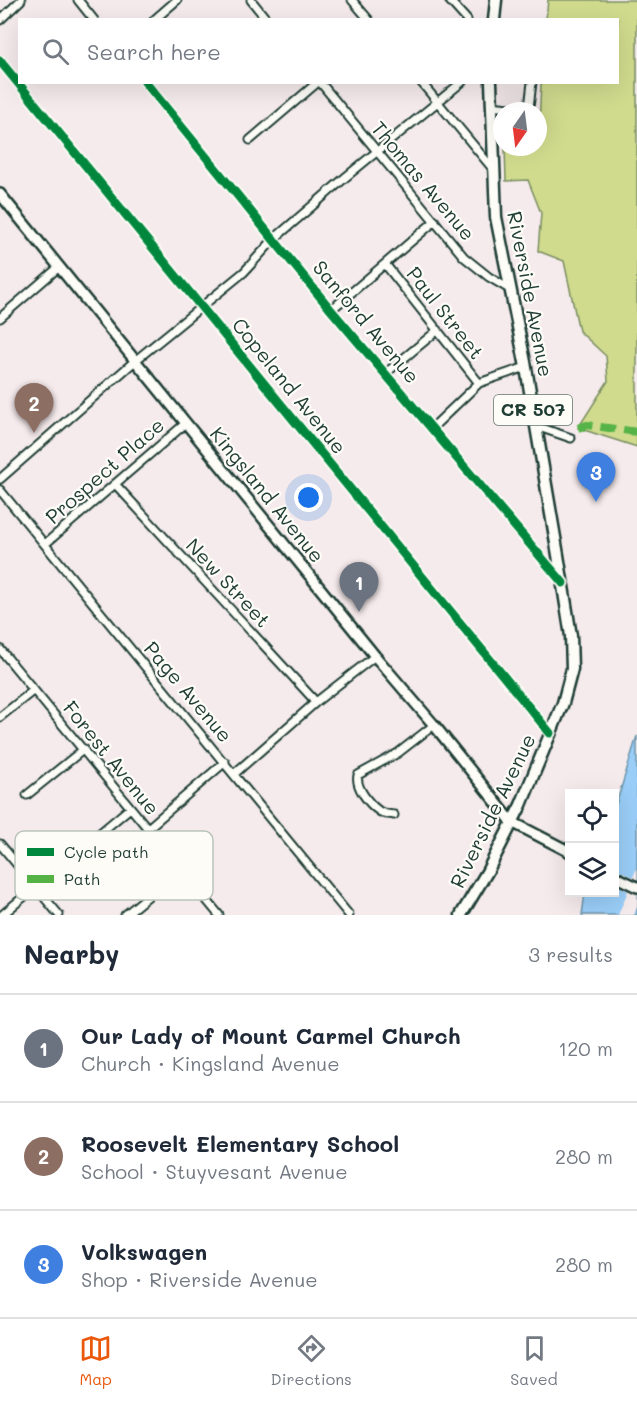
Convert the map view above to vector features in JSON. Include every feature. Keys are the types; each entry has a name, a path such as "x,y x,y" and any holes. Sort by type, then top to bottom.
{"main road":[{"path":"494,18 496,0"},
{"name":"Riverside Avenue","path":"461,915 487,872 512,822 563,703 573,669 563,583 526,367 511,290 502,258 496,218 491,84"},
{"name":"Kingsland Avenue","path":"0,194 512,822 565,849"},
{"path":"619,878 637,887"}],"street":[{"path":"1,16 21,0"},
{"path":"78,0 92,18"},
{"path":"156,18 177,0"},
{"path":"250,0 265,18"},
{"path":"352,0 367,18"},
{"path":"449,0 465,18"},
{"name":"Copeland Avenue","path":"0,61 18,83"},
{"name":"Copeland Avenue","path":"19,84 550,733"},
{"name":"Sanford Avenue","path":"147,84 331,310 563,583"},
{"path":"250,140 317,84"},
{"name":"Thomas Avenue","path":"321,84 476,268 511,290"},
{"path":"423,84 493,168"},
{"path":"0,478 136,360 244,272 274,239 347,176 460,84"},
{"path":"491,106 527,110 530,108 532,84"},
{"path":"331,310 435,221"},
{"name":"Paul Street","path":"385,264 479,382"},
{"path":"0,318 59,267"},
{"path":"386,373 438,330"},
{"path":"432,428 479,382 526,367"},
{"name":"Prospect Place","path":"45,544 186,423"},
{"path":"536,426 571,438"},
{"name":"New Street","path":"116,485 316,702"},
{"name":"Page Avenue","path":"0,490 350,915"},
{"name":"Forest Avenue","path":"0,649 84,749 147,829"},
{"path":"234,774 316,702 375,656"},
{"path":"0,717 34,690"},
{"path":"394,815 381,812 362,792 357,780 358,775 398,753 434,725"},
{"path":"27,795 84,749"},
{"path":"147,829 225,762"},
{"path":"103,831 130,808"},
{"path":"0,844 15,862"},
{"path":"2,915 20,900"},
{"path":"47,900 59,915"},
{"path":"125,915 143,900"},
{"name":"Forest Avenue","path":"207,900 219,915"}],"green space":[{"path":"548,0 637,0 637,447 578,428 608,381 606,356 579,331 564,261 538,251 541,213 528,180 506,181 505,156 547,156 547,102 540,102 541,84 619,84 619,18 546,18"}],"water":[{"path":"637,736 637,915 582,915 584,897 619,897 619,795"}],"pier":[{"path":"637,868 637,907 634,915 618,915 628,891 619,886 619,870 633,877"}],"marked path":[{"path":"578,428 587,425 637,432"}],"cycle path":[{"path":"0,61 18,83"},
{"path":"19,84 550,733"},
{"path":"147,84 331,310 563,583"}],"place":[{"name":"Roosevelt Elementary School","path":"34,433"},
{"name":"Volkswagen","path":"596,502"},
{"name":"Our Lady of Mount Carmel Church","path":"359,612"}]}
